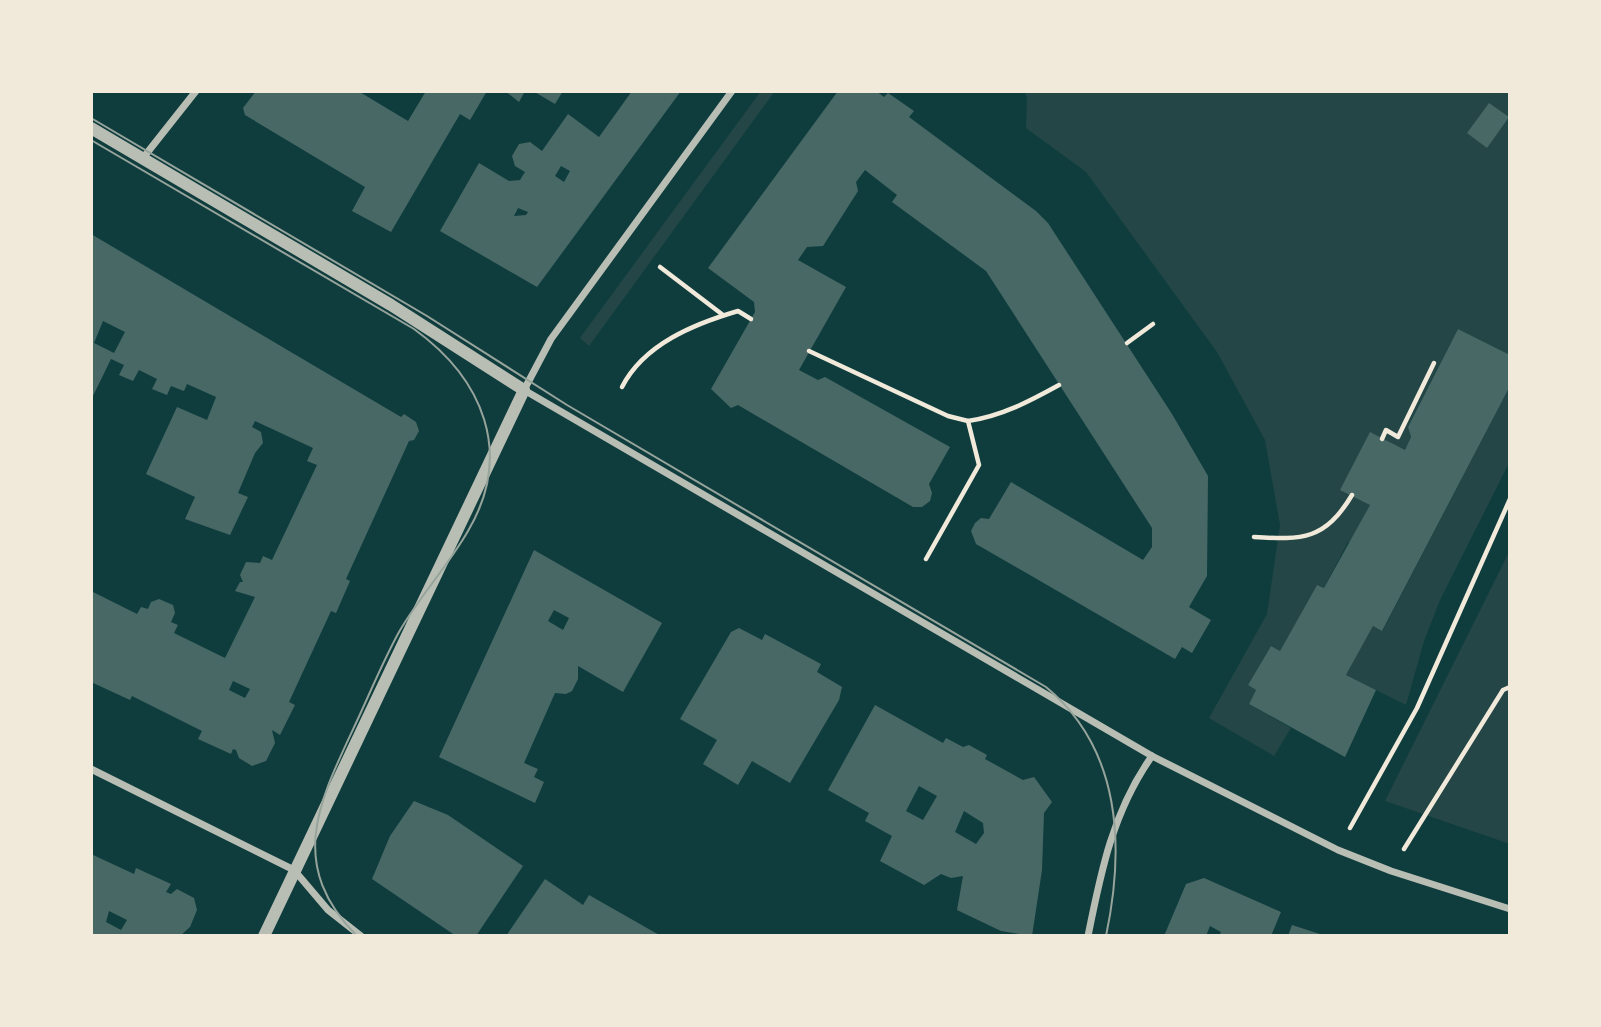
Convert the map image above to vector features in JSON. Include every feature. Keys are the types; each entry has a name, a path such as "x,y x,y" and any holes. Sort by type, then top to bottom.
{"street":[{"path":"143,158 196,91"},
{"path":"264,936 524,390 551,339 732,91"},
{"path":"91,128 391,305 524,390 1152,756 1338,850 1391,871 1510,909"},
{"path":"1088,936 1103,863 1122,805 1152,756"},
{"path":"91,769 294,870 328,910 361,936"}],"path":[{"path":"660,267 724,316"},
{"path":"622,387 637,366 676,335 738,312 751,319"},
{"path":"1127,343 1153,324"},
{"path":"809,351 948,416 968,421 988,418 1017,407 1059,385"},
{"path":"1382,439 1386,430 1398,436 1434,363"},
{"path":"926,559 979,465 968,421"},
{"path":"1254,537 1293,538 1314,534 1330,526 1352,495"},
{"path":"1338,850 1417,708 1510,499"},
{"path":"1391,871 1503,690 1510,687"}],"shaded area":[{"path":"761,91 775,91 589,346 580,338"},
{"path":"1024,91 1510,91 1510,355 1458,329 1408,426 1411,437 1405,450 1382,439 1370,505 1351,543 1348,542 1324,588 1317,585 1280,651 1271,646 1248,685 1256,690 1249,704 1291,728 1274,756 1209,718 1267,614 1280,525 1265,440 1217,352 1086,172 1026,128 1027,98"},
{"path":"1510,386 1510,461 1440,600 1424,641 1406,705 1346,675 1373,626 1383,630"},
{"path":"1510,550 1510,844 1385,801"}],"building":[{"path":"256,91 358,91 408,121 426,91 487,91 470,120 460,114 391,232 352,211 365,187 245,115 243,108"},
{"path":"505,91 525,91 519,102"},
{"path":"533,91 563,91 555,104"},
{"path":"632,91 681,91 537,287 440,231 479,163 509,181 520,180 525,172 515,166 512,156 519,144 530,142 542,151 568,114 599,137","holes":["561,166 570,171 564,182 555,176","518,208 528,212 526,215 514,216"]},
{"path":"838,91 876,91 884,97 888,93 914,111 909,117 1036,211 1048,223 1172,414 1208,476 1207,576 1189,607 1211,620 1192,653 1182,647 1175,659 976,544 971,531 975,523 981,518 989,519 1011,482 1143,560 1152,547 1152,528 986,271 892,202 897,195 865,170 856,182 858,191 823,246 807,247 798,260 846,287 799,370 818,380 825,377 950,447 929,484 932,493 930,501 922,507 913,507 738,405 731,408 711,389 755,312 754,302 708,268"},
{"path":"1489,103 1509,117 1487,148 1467,133"},
{"path":"91,234 401,417 404,414 416,422 419,431 414,440 409,441 346,579 350,581 336,613 331,611 289,702 295,705 280,735 272,730 275,743 266,761 252,766 239,758 236,750 233,749 231,754 198,739 202,731 132,696 130,700 91,682 91,591 137,614 141,607 148,609 151,602 159,599 173,605 175,613 171,622 178,625 174,633 225,658 255,597 235,591 240,582 243,582 240,575 246,562 260,563 263,556 272,560 317,465 307,461 313,448 255,421 252,427 261,432 263,443 255,453 238,493 248,497 230,535 185,519 195,497 146,474 177,407 207,420 216,397 187,384 184,391 171,386 167,395 152,389 157,379 139,370 133,381 119,375 124,365 111,359 91,400","holes":["103,321 125,332 114,353 94,343","233,681 250,689 245,698 229,690"]},
{"path":"1458,329 1510,355 1510,386 1382,631 1373,626 1346,675 1376,690 1345,757 1249,704 1256,690 1248,685 1271,646 1280,651 1317,585 1324,588 1370,505 1340,490 1370,432 1405,450 1411,437 1408,427"},
{"path":"534,550 662,623 623,692 578,666 578,679 572,691 566,694 555,693 524,763 538,769 534,777 544,782 535,803 439,757","holes":["554,610 569,618 563,630 548,621"]},
{"path":"739,628 762,640 765,634 821,664 817,672 842,687 839,700 790,783 752,761 738,785 703,764 717,740 680,719 731,632"},
{"path":"875,705 943,743 946,738 963,747 969,745 987,755 985,759 1023,780 1034,777 1052,802 1044,813 1042,870 1032,936 1001,931 957,910 963,876 951,878 941,874 924,885 880,861 892,836 865,821 869,813 828,790","holes":["919,786 937,796 923,820 906,811","964,811 983,823 984,833 976,844 955,832"]},
{"path":"414,801 448,815 523,866 476,936 456,936 372,879 390,836"},
{"path":"91,854 134,874 136,868 171,884 166,892 171,894 177,889 194,898 197,910 190,927 180,936 91,936","holes":["109,911 127,920 121,930 106,922"]},
{"path":"1204,878 1281,912 1271,936 1219,936 1221,932 1210,926 1206,936 1164,936 1186,884"},
{"path":"545,879 583,905 589,895 661,936 506,936"},
{"path":"1292,925 1323,935 1323,936 1288,936"}],"tram line":[{"path":"91,118 427,316 567,405 1046,687 1071,712 1090,739 1103,769 1111,801 1115,868 1106,936"},
{"path":"91,140 414,329 438,349 458,371 474,394 484,420 489,446 489,474 482,502 460,544 415,606 393,643 321,806 316,832 316,858 322,883 335,909 357,936"}]}
